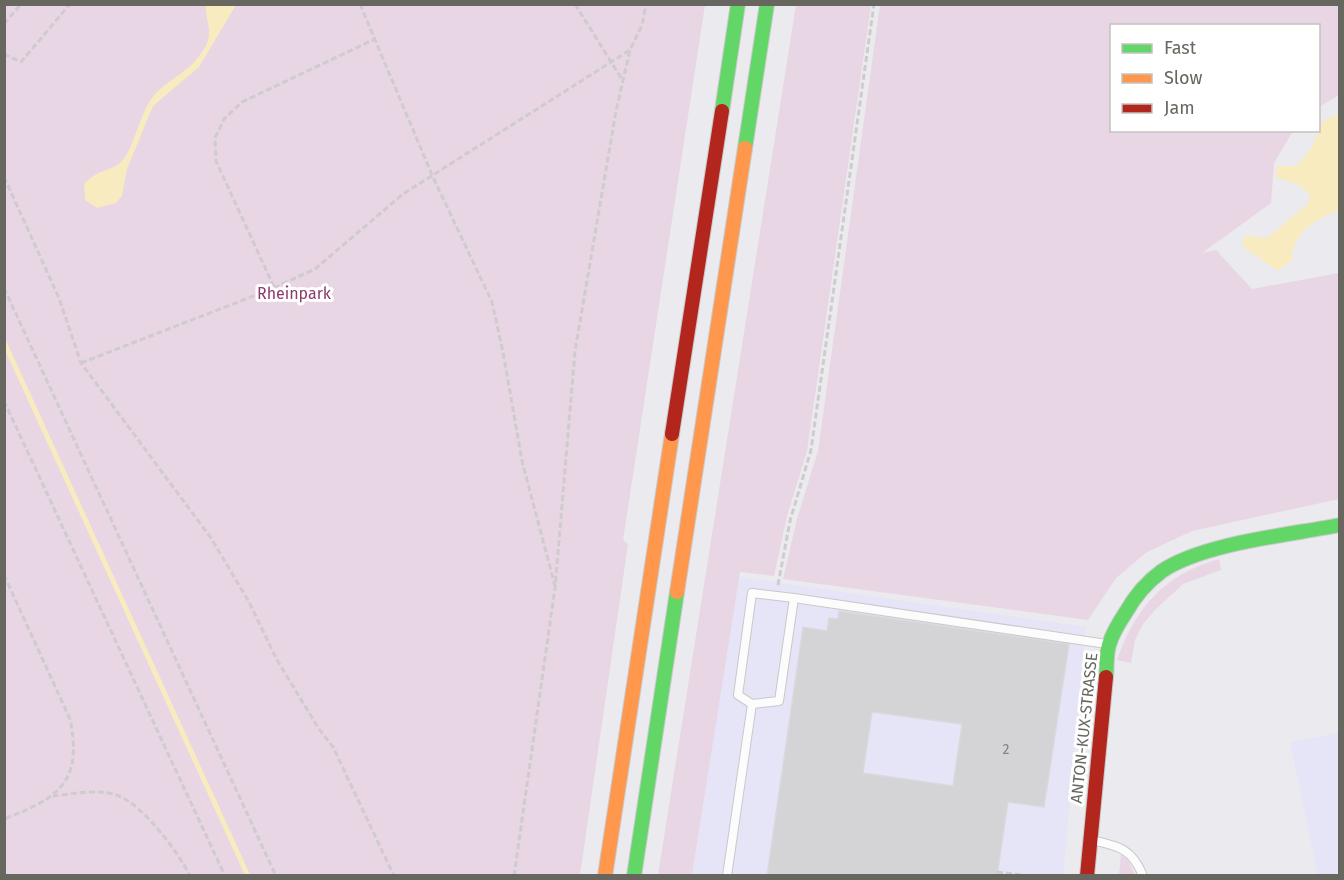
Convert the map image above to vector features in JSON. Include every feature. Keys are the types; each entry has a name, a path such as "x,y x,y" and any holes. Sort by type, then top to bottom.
{"main road":[{"path":"605,876 738,4"},
{"path":"634,876 766,4"},
{"name":"ANTON-KUX-STRASSE","path":"1087,876 1109,644 1120,618 1135,595 1154,577 1177,562 1206,550 1340,525"}],"lane":[{"path":"794,598 779,701 752,704 738,695 752,592 776,596 794,598 1109,644"},
{"path":"727,876 752,704"},
{"path":"1089,840 1120,847 1134,860 1143,876"}],"path":[{"path":"4,24 21,4"},
{"path":"4,54 21,62 70,4"},
{"path":"360,4 432,175 492,302 522,461 555,588"},
{"path":"575,4 623,81"},
{"path":"514,876 555,588 575,351 623,81 630,50 642,25 646,4"},
{"path":"776,596 790,521 811,450 874,4"},
{"path":"274,288 216,161 215,138 224,119 242,102 375,39"},
{"path":"81,363 274,288 315,269 403,194 630,50"},
{"path":"4,177 59,298 81,363 211,538 249,602 276,660 319,729 333,747 394,876"},
{"path":"4,288 276,876"},
{"path":"4,401 225,876"},
{"path":"4,575 70,719 75,740 74,761 67,779 53,796 36,807 4,819"},
{"path":"53,796 100,793 119,796 140,809 180,856 190,876"},
{"path":"997,872 1030,876"}],"shaded area":[{"path":"206,5 236,5 199,67 153,106 127,169 122,196 116,203 97,208 85,200 84,184 98,173 117,166 123,160 146,108 156,93 199,56 209,37"},
{"path":"1339,113 1339,210 1314,223 1301,234 1296,241 1292,260 1278,271 1242,246 1245,236 1267,238 1308,204 1310,195 1299,185 1276,177 1277,166 1296,166 1312,146 1320,132 1321,123"},
{"path":"739,577 1086,627 1063,875 692,876"},
{"path":"1339,733 1339,875 1318,875 1290,742"}],"green space":[{"name":"Rheinpark","path":"4,5 705,5 623,540 628,544 580,875 5,875"},
{"path":"796,5 871,5 807,451 787,516 774,576 740,572 692,875 658,875"},
{"path":"880,5 1339,5 1339,95 1320,106 1320,24 1110,24 1110,132 1292,132 1274,163 1271,203 1202,253 1216,250 1252,289 1339,273 1339,499 1192,531 1147,552 1116,578 1088,620 783,579 797,519 818,451"},
{"path":"1219,559 1221,570 1183,584 1143,624 1135,640 1131,663 1117,660 1133,624 1154,596 1183,574"},
{"path":"1121,854 1129,862 1135,875 1119,875"}],"building":[{"path":"839,611 1069,644 1044,807 1008,802 997,876 767,876 803,627 827,631 829,618 838,619","holes":["872,712 962,724 953,786 863,773"]}],"waterway":[{"path":"4,342 248,876"}],"traffic: fast":[{"path":"722,111 738,4"},
{"path":"745,148 767,4"},
{"path":"1106,677 1108,649 1116,628 1137,595 1162,571 1200,553 1223,547 1340,525"},
{"path":"634,876 677,592"}],"traffic: slow":[{"path":"677,592 745,148"},
{"path":"605,876 672,434"}],"traffic: jam":[{"path":"672,434 722,111"},
{"path":"1087,876 1106,677"}]}
